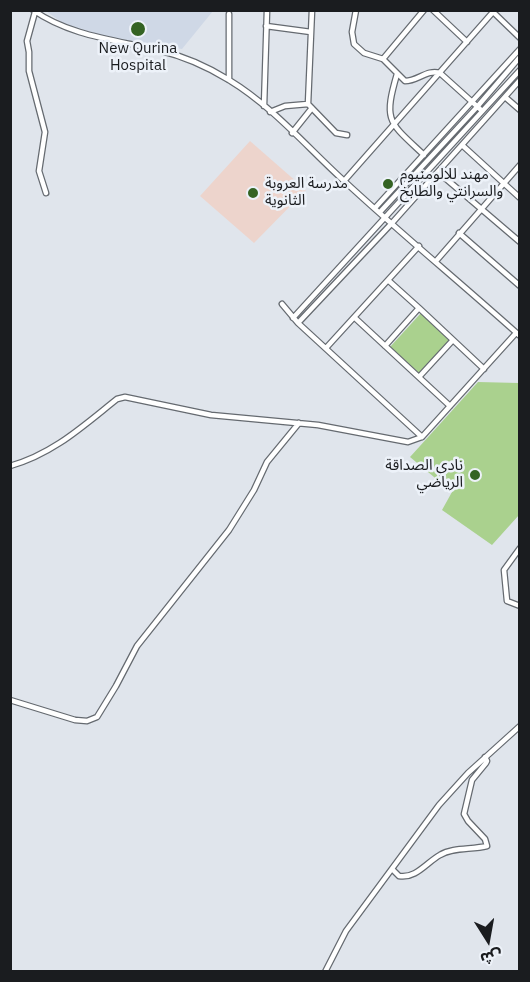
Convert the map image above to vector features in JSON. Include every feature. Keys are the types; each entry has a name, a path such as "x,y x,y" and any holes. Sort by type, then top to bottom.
{"street":[{"path":"264,106 267,10"},
{"path":"292,133 310,106 312,10"},
{"path":"356,10 352,32 354,44 364,53 383,59 407,81 432,71 440,73 488,116"},
{"path":"383,59 424,10"},
{"path":"433,10 467,42"},
{"path":"10,466 32,460 68,438 122,397 211,414 298,423 408,442 422,437 518,334 344,181 264,106 229,80 184,58 159,50 113,42 89,35 34,11 27,41 29,71 45,132 39,171 46,193"},
{"path":"344,181 492,11 519,38"},
{"path":"229,14 229,80"},
{"path":"266,26 311,32"},
{"path":"375,208 519,49"},
{"path":"381,212 519,57"},
{"path":"293,318 519,70"},
{"path":"398,74 389,105 393,126 424,154"},
{"path":"298,323 393,223 519,80"},
{"path":"505,97 519,111"},
{"path":"270,112 285,106 310,106 336,133 347,135"},
{"path":"462,145 519,198"},
{"path":"436,261 519,165"},
{"path":"438,172 519,242"},
{"path":"459,233 519,286"},
{"path":"326,348 419,246"},
{"path":"388,280 484,369"},
{"path":"282,304 298,323 422,437"},
{"path":"385,346 419,308"},
{"path":"355,318 450,406"},
{"path":"419,377 453,340"},
{"path":"10,700 75,720 87,721 97,717 137,646 229,530 254,490 267,462 298,423"},
{"path":"519,548 504,570 507,601 519,606"},
{"path":"10,704 20,704"},
{"path":"325,972 346,931 453,788 519,726"},
{"path":"392,868 399,876 406,877 445,853 487,846 485,839 465,818 464,814 471,784 486,763 485,758"}],"shaded area":[{"name":"New Qurina Hospital","path":"46,11 213,11 182,49 116,40 64,24"},
{"name":"مدرسة العروبة الثانوية","path":"250,141 306,190 254,243 200,196"}],"green space":[{"path":"421,313 451,340 420,374 390,347"},
{"name":"نادي الصداقة الرياضي","path":"478,382 519,383 519,515 492,545 442,510 452,492 410,457"}],"place":[{"name":"New Qurina Hospital","path":"138,29"},
{"name":"مهند للالومنيوم والسرانتي والطابخ","path":"388,184"},
{"name":"مدرسة العروبة الثانوية","path":"253,193"},
{"name":"نادي الصداقة الرياضي","path":"475,475"}]}
